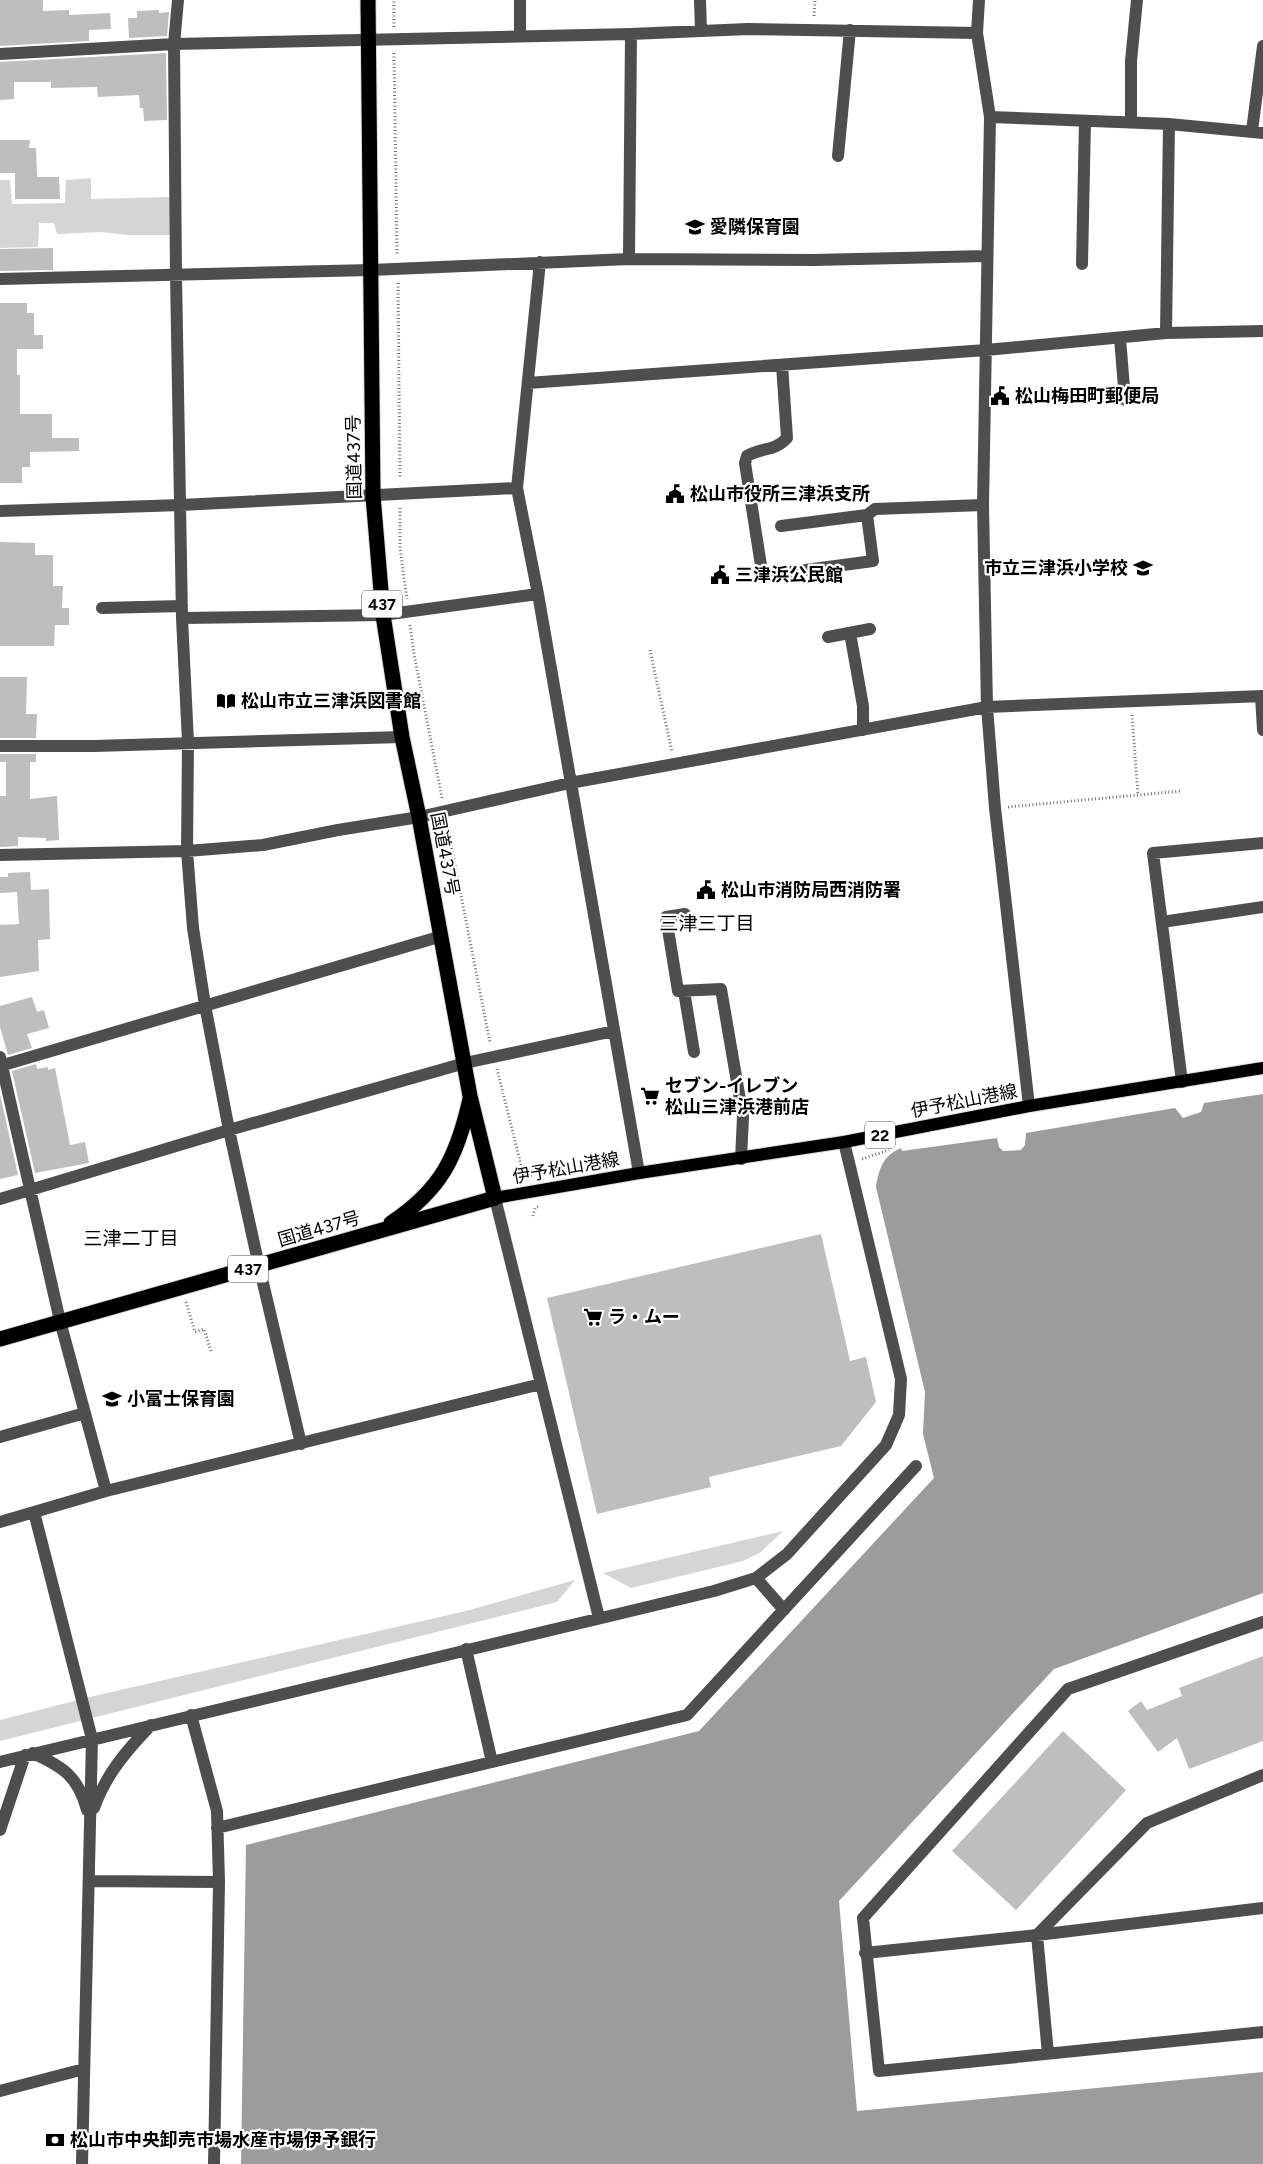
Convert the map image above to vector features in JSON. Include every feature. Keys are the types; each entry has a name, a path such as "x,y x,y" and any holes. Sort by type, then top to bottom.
{"highway":[{"name":"国道437号","path":"0,1339 495,1198 470,1096 442,936 402,737 383,615 373,496 368,0"},
{"path":"379,1231 414,1207 444,1173 462,1136 470,1096"}],"main road":[{"name":"伊予松山港線","path":"495,1198 639,1173 844,1142 1029,1106 1263,1068"}],"street":[{"path":"178,0 174,44 176,276 182,612 188,742 187,851 193,928 205,1005 229,1130 258,1266 301,1444"},
{"path":"520,0 520,36"},
{"path":"700,0 700,31"},
{"path":"979,0 977,32 990,117 983,505 987,707 995,808 1029,1106"},
{"path":"1131,122 1131,61 1137,0"},
{"path":"0,54 174,44 369,41 700,31 850,30 977,32"},
{"path":"838,156 850,30"},
{"path":"629,259 630,34"},
{"path":"990,117 1169,124 1257,132 1263,46"},
{"path":"1082,264 1085,121"},
{"path":"1166,333 1169,124"},
{"path":"0,279 371,270 629,259 814,260 986,256"},
{"path":"540,262 517,488 538,594 639,1173"},
{"path":"528,383 986,350 1166,333 1263,331"},
{"path":"1120,338 1125,400"},
{"path":"782,365 787,438 779,446 755,451 747,456 745,463 762,572 768,575 873,561 867,515"},
{"path":"0,511 181,505 517,488"},
{"path":"781,526 867,515 875,509 983,505"},
{"path":"102,608 182,612 383,615 538,594"},
{"path":"828,637 870,629"},
{"path":"850,633 863,706 863,730"},
{"path":"0,855 187,851 262,846 338,830 419,817 570,783 987,707 1262,696 1263,730"},
{"path":"0,746 94,746 402,737"},
{"path":"1182,1082 1153,854 1263,843"},
{"path":"1162,922 1263,907"},
{"path":"685,914 666,916 678,991 721,989 744,1117 741,1158"},
{"path":"106,1492 60,1321 1,1063 442,936"},
{"path":"684,991 694,1052"},
{"path":"0,1199 229,1130 465,1063 614,1031"},
{"path":"1,1764 29,1754 714,1591 756,1578 787,1554 886,1445 899,1415 901,1379 844,1142"},
{"path":"495,1198 599,1618"},
{"path":"0,1522 106,1492 541,1384"},
{"path":"0,1437 85,1412"},
{"path":"218,1828 687,1715 916,1466"},
{"path":"34,1512 92,1739 82,2164"},
{"path":"756,1578 784,1610"},
{"path":"1263,1622 1068,1689 863,1918 879,2071 1263,2032"},
{"path":"466,1650 492,1762"},
{"path":"191,1715 217,1811 218,1828 219,1882 214,2164"},
{"path":"90,1822 99,1794 109,1773 151,1724"},
{"path":"29,1754 57,1764 77,1784 90,1822"},
{"path":"0,1830 29,1754"},
{"path":"1048,2054 1037,1935 1147,1823 1263,1775"},
{"path":"88,1881 219,1882"},
{"path":"866,1953 1263,1908"},
{"path":"0,2092 84,2069"}],"path":[{"path":"650,650 675,765"},
{"path":"1132,702 1138,794"},
{"path":"995,808 1181,791"},
{"path":"181,1288 195,1332 204,1329 210,1351"}],"shaded area":[{"path":"91,178 91,199 172,197 172,235 128,235 101,232 57,234 54,223 39,223 38,247 0,248 0,180 10,180 12,204 65,203 66,180"},
{"path":"1263,1094 1263,1593 1054,1669 839,1901 857,2111 1263,2072 1263,2164 241,2164 246,1845 699,1731 934,1478 923,1434 925,1392 876,1187 880,1168 886,1159 901,1148 902,1151 997,1138 999,1147 1003,1151 1021,1150 1025,1145 1026,1133 1175,1108 1183,1118 1201,1112 1204,1103"},
{"path":"783,1531 761,1552 743,1561 631,1588 603,1573"},
{"path":"575,1580 557,1602 0,1741 0,1720 94,1696 466,1611"}],"building":[{"path":"0,0 43,0 43,11 69,10 69,15 110,13 111,29 89,30 89,41 0,46"},
{"path":"159,10 159,13 169,12 167,36 129,38 128,18 137,18 137,11"},
{"path":"166,53 167,120 144,121 139,95 98,97 97,87 51,88 51,82 14,82 14,99 0,100 0,62"},
{"path":"0,140 30,140 29,148 36,148 37,177 59,177 60,199 15,199 15,173 0,173"},
{"path":"53,248 53,270 0,271 0,249"},
{"path":"0,303 27,303 27,313 34,313 34,335 43,335 43,349 17,349 17,375 20,375 20,414 52,414 52,438 79,438 79,451 30,452 30,467 22,467 22,483 0,483"},
{"path":"0,542 35,543 35,555 53,555 53,586 63,586 62,608 69,608 69,625 55,625 54,646 0,646"},
{"path":"0,677 27,677 26,714 37,714 36,738 0,738"},
{"path":"0,754 36,754 36,762 30,762 30,799 57,796 59,840 46,841 46,838 18,837 18,846 0,847 0,796 6,796 6,762 0,762"},
{"path":"30,872 31,890 49,889 50,939 38,940 39,971 0,977 0,925 19,924 17,892 0,893 0,877 8,877 8,873"},
{"path":"32,997 37,1012 44,1010 49,1028 27,1034 32,1048 8,1055 0,1027 0,1006"},
{"path":"36,1064 37,1069 48,1067 48,1070 55,1068 70,1145 85,1142 89,1163 35,1173 12,1071"},
{"path":"0,1094 18,1175 0,1179"},
{"path":"821,1234 850,1361 866,1357 876,1402 841,1446 709,1477 711,1487 597,1514 547,1298"},
{"path":"1263,1656 1263,1741 1189,1769 1177,1738 1158,1752 1128,1711 1141,1701 1147,1710 1182,1696 1179,1688"},
{"path":"1063,1731 1126,1790 1016,1910 952,1851"}],"place":[{"name":"愛隣保育園","path":"695,227"},
{"name":"松山梅田町郵便局","path":"1000,396"},
{"name":"松山市役所三津浜支所","path":"675,494"},
{"name":"市立三津浜小学校","path":"1143,568"},
{"name":"三津浜公民館","path":"720,575"},
{"name":"松山市立三津浜図書館","path":"226,701"},
{"name":"松山市消防局西消防署","path":"706,890"},
{"name":"セブン-イレブン 松山三津浜港前店","path":"650,1096"},
{"name":"ラ・ムー","path":"593,1317"},
{"name":"小富士保育園","path":"112,1399"},
{"name":"松山市中央卸売市場水産市場伊予銀行","path":"55,2140"}],"district":[{"name":"三津三丁目","path":"707,923"},
{"name":"三津二丁目","path":"131,1238"}]}
